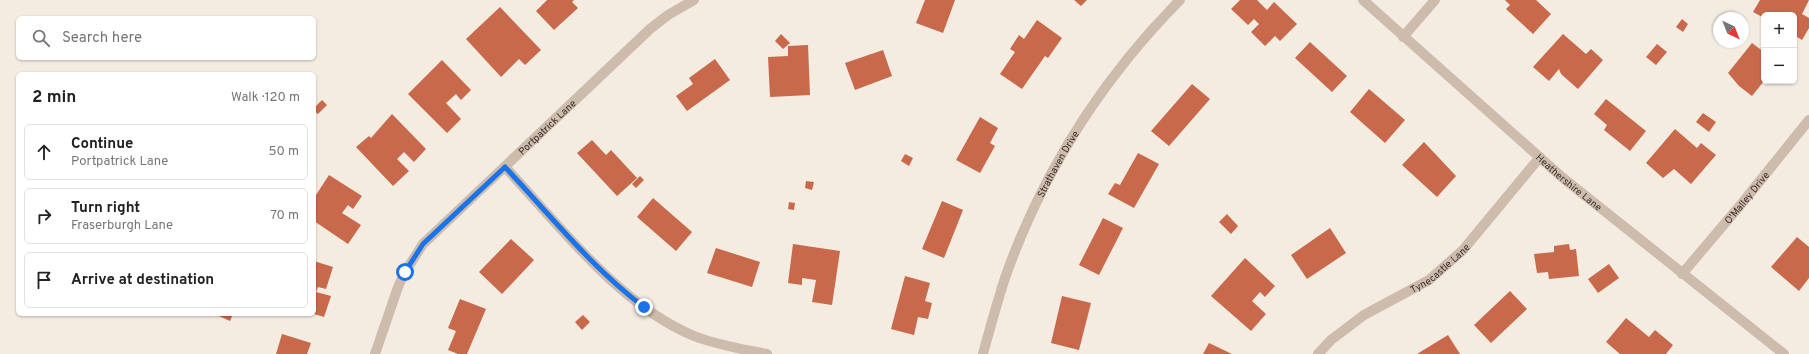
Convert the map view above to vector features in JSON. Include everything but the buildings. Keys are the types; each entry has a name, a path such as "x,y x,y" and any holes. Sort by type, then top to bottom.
{"street":[{"name":"Portpatrick Lane","path":"375,354 398,287 405,272 423,244 650,29 668,15 694,0"},
{"name":"Strathaven Drive","path":"983,354 1006,277 1040,194 1082,120 1107,85 1136,47 1180,0"},
{"name":"Heathershire Lane","path":"1363,0 1540,158 1682,274 1784,354"},
{"path":"1403,36 1435,0"},
{"name":"O'Malley Drive","path":"1682,274 1743,202 1809,120"},
{"name":"Tynecastle Lane","path":"1318,354 1331,340 1364,316 1429,280 1452,260 1463,250 1540,158"},
{"path":"505,167 601,270 624,292 644,307 671,325 694,336 713,342 767,354"}],"route":[{"path":"405,272 423,244 436,230 505,167 601,270 624,292 644,307"}]}
